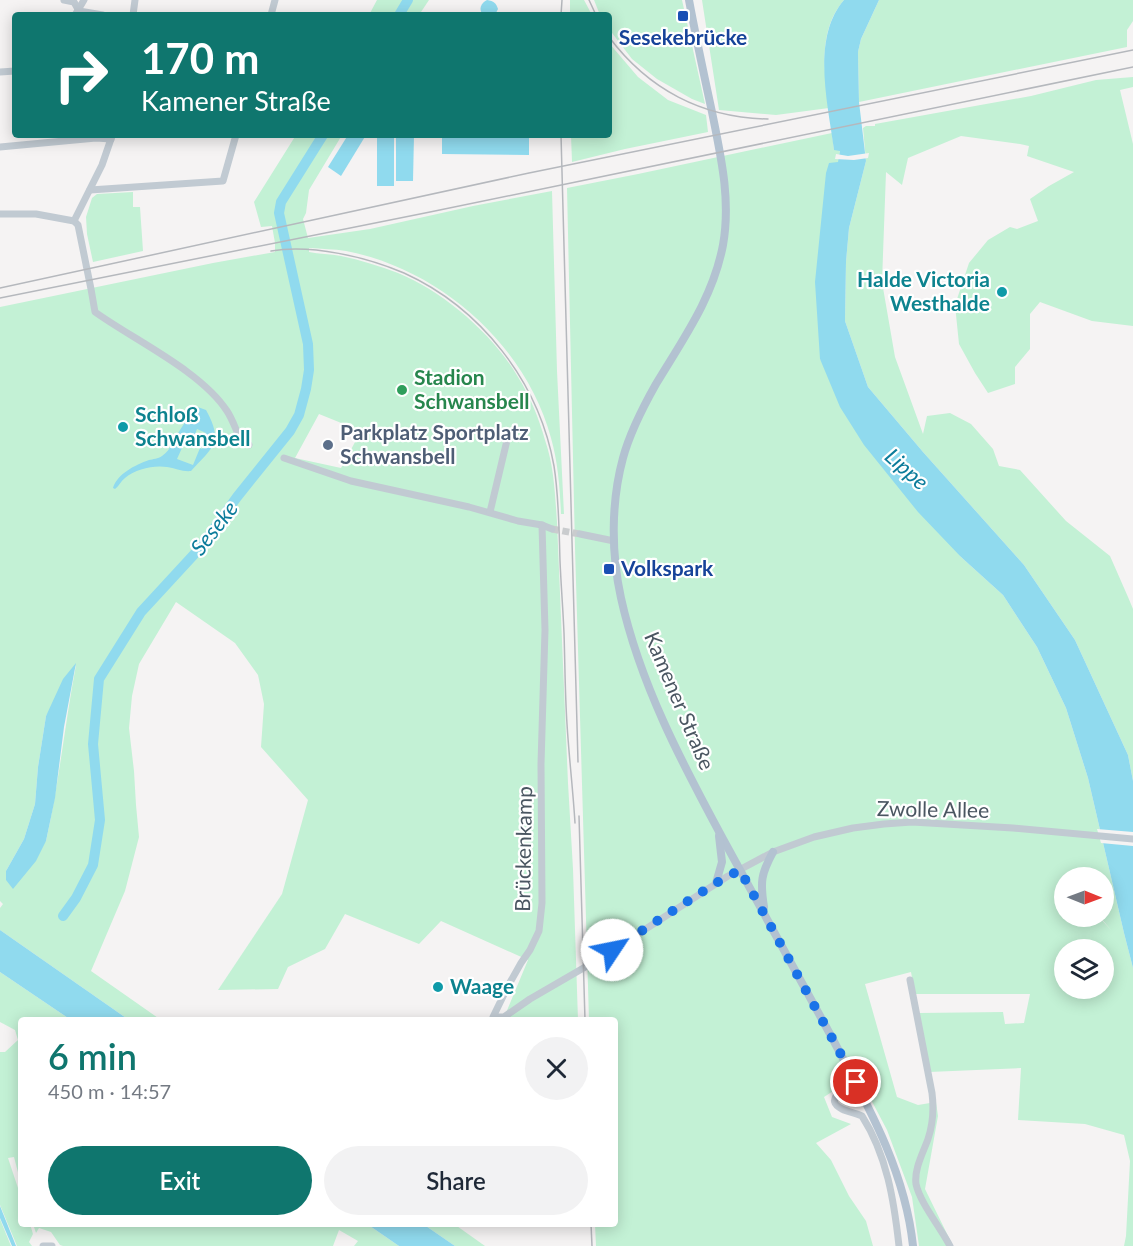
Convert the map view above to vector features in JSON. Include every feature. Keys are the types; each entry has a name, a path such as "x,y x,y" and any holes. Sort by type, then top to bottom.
{"main road":[{"name":"Kamener Straße","path":"689,0 726,187 727,204 723,246 705,303 643,407 624,455 618,482 614,541 621,599 640,664 667,729 718,829 881,1132 906,1204 913,1246"},
{"path":"716,883 722,862 718,829"},
{"path":"765,913 761,889 762,875 773,852"}],"street":[{"path":"64,0 74,2 77,12"},
{"path":"0,147 96,138"},
{"path":"74,221 102,165 112,138"},
{"path":"90,190 223,181 235,138"},
{"path":"0,214 36,214 74,221 80,231 95,312 185,370 207,388 227,411 241,440 249,445"},
{"path":"490,512 508,435"},
{"path":"284,458 351,481 490,512 552,529"},
{"name":"Brückenkamp","path":"542,525 545,630 541,764 542,903 539,931 493,1017 504,1017 740,870"},
{"path":"580,534 614,541"},
{"name":"Zwolle Allee","path":"740,870 797,842 853,828 884,824 936,823 1133,839"},
{"path":"910,980 933,1107 931,1127 917,1169 916,1182 920,1195 950,1246"},
{"path":"856,1082 839,1091 836,1095 836,1105 862,1116 878,1147 891,1188 899,1246"},
{"path":"43,1246 52,1246"}],"green space":[{"path":"377,0 429,0 421,12 371,12"},
{"path":"570,0 584,0 590,12 570,12"},
{"path":"594,0 682,0 705,104 657,79 632,59 612,33 612,12 599,12"},
{"path":"702,0 844,0 830,24 825,52 829,108 776,115 719,110"},
{"path":"879,0 1133,0 1133,21 1127,30 1127,47 859,102 858,52 861,39"},
{"path":"612,47 638,77 668,100 706,115 708,132 572,162 571,138 612,138"},
{"path":"1133,77 1133,87 1120,90 1133,144 1133,326 1092,321 1040,302 1030,314 1030,349 1015,367 1015,384 988,393 975,373 959,344 955,305 969,263 988,240 1010,227 1017,229 1038,221 1030,199 1074,172 1027,156 1029,146 1020,144 961,136 908,158 902,185 886,172 882,282 895,357 923,434 927,416 950,413 971,424 993,449 999,466 1020,470 1066,521 1110,556 1133,609 1133,781 1128,755 1075,640 1024,565 868,387 845,321 849,228 866,161 863,128 1031,96 1096,80"},
{"path":"832,133 834,150 840,150 820,359 961,557 1003,595 1037,647 1066,708 1088,778 1109,867 1054,867 1054,927 1108,927 1111,930 1108,927 1114,927 1114,890 1133,968 1133,1246 1124,1246 1130,1161 1124,1135 1085,1124 1018,1120 1021,1068 929,1072 919,1013 1003,1012 1005,1024 1024,1023 1030,994 915,994 911,972 865,984 897,1097 918,1105 936,1102 938,1116 925,1189 953,1246 919,1246 912,1197 887,1130 858,1075 824,1097 832,1117 851,1124 816,1143 831,1160 849,1196 866,1221 873,1246 596,1246 595,1227 618,1227 618,1017 589,1017 567,188"},
{"path":"294,138 340,138 309,190 303,219 308,238 370,229 552,191 564,514 561,514 558,476 551,438 539,404 522,372 500,343 474,316 446,294 414,275 381,260 341,250 309,248 309,252 337,255 391,270 433,291 450,303 481,330 508,361 526,392 540,424 552,470 557,522 578,1017 504,1017 528,960 441,921 419,944 345,914 325,949 288,967 278,989 218,990 282,894 308,800 261,747 264,704 258,675 235,643 176,602 139,664 132,696 129,728 139,837 125,891 91,971 157,1017 125,1017 0,930 0,908 3,904 0,901 0,307 275,252 272,226 261,227 254,202","holes":["319,414 361,431 341,468 295,458","76,665 46,841 6,871 24,839 35,804 46,716"]},
{"path":"133,192 133,207 140,207 143,251 93,262 86,217 92,198 97,194"},
{"path":"0,972 67,1017 18,1017 18,1040 15,1030 0,1022"},
{"path":"18,1040 18,1172 14,1157 8,1158 18,1188 18,1227 31,1227 33,1234 29,1242 32,1246 17,1246 0,1205 0,1052 5,1052"},
{"path":"0,1219 11,1246 0,1246"},
{"path":"34,1227 371,1227 399,1246 354,1246 358,1241 339,1230 333,1246 63,1246 51,1232 39,1228 36,1233"},
{"path":"427,1227 458,1227 485,1246 455,1246"}],"water":[{"path":"487,0 493,2 498,9 496,12 481,12 483,3"},
{"name":"Lippe","path":"844,0 879,0 861,39 858,52 859,102 866,161 849,228 845,321 868,387 1024,565 1075,640 1128,755 1133,781 1133,968 1114,890 1114,867 1109,867 1088,778 1066,708 1037,647 1003,595 961,557 918,512 864,445 840,407 820,359 815,282 826,173 829,163 838,162 840,151 834,150 824,72 828,33 834,15"},
{"path":"346,138 364,138 341,176 328,167"},
{"path":"377,138 394,138 394,186 377,186"},
{"path":"396,138 414,138 413,181 396,181"},
{"path":"442,138 529,138 529,155 442,154"},
{"path":"195,406 206,410 215,437 210,450 191,471 170,467 145,468 129,475 115,489 113,488 118,478 127,471 165,454","holes":["197,429 206,433 202,444 204,447 200,448 193,465 177,459 186,439 192,442"]},
{"path":"76,663 46,841 36,861 13,889 6,880 6,871 24,839 35,804 46,716 63,679"},
{"path":"0,930 125,1017 67,1017 0,972"},
{"path":"0,1206 16,1246 12,1246 0,1218"},
{"path":"371,1227 427,1227 455,1246 399,1246"}],"pier":[{"path":"869,153 868,158 835,159 836,154 848,156"},
{"path":"1097,829 1133,832 1133,846 1101,843"}],"waterway":[{"name":"Seseke","path":"401,12 408,0"},
{"name":"Seseke","path":"63,916 76,898 93,865 100,820 93,744 99,679 141,612 200,548 290,431 299,415 309,370 308,344 279,213 281,202 321,138"}],"tunnel":[{"path":"552,529 580,534"}],"railway":[{"path":"561,12 562,0"},
{"path":"589,0 595,12"},
{"path":"612,41 641,72 678,97 721,113 768,119"},
{"path":"0,288 529,173 1133,50"},
{"path":"0,298 1133,67"},
{"path":"561,138 578,762"},
{"path":"271,251 304,249 339,253 404,273 432,288 458,306 481,327 502,351 520,377 535,405 546,435 556,478 566,713 575,823"},
{"path":"579,816 585,1017"},
{"path":"591,1227 592,1246"}],"place":[{"name":"Sesekebrücke","path":"683,16"},
{"name":"Halde Victoria Westhalde","path":"1002,292"},
{"name":"Stadion Schwansbell","path":"402,390"},
{"name":"Schloß Schwansbell","path":"123,427"},
{"name":"Parkplatz Sportplatz Schwansbell","path":"328,445"},
{"name":"Volkspark","path":"609,569"},
{"name":"Waage","path":"438,987"}],"route":[{"path":"612,950 740,870 856,1082"}]}
